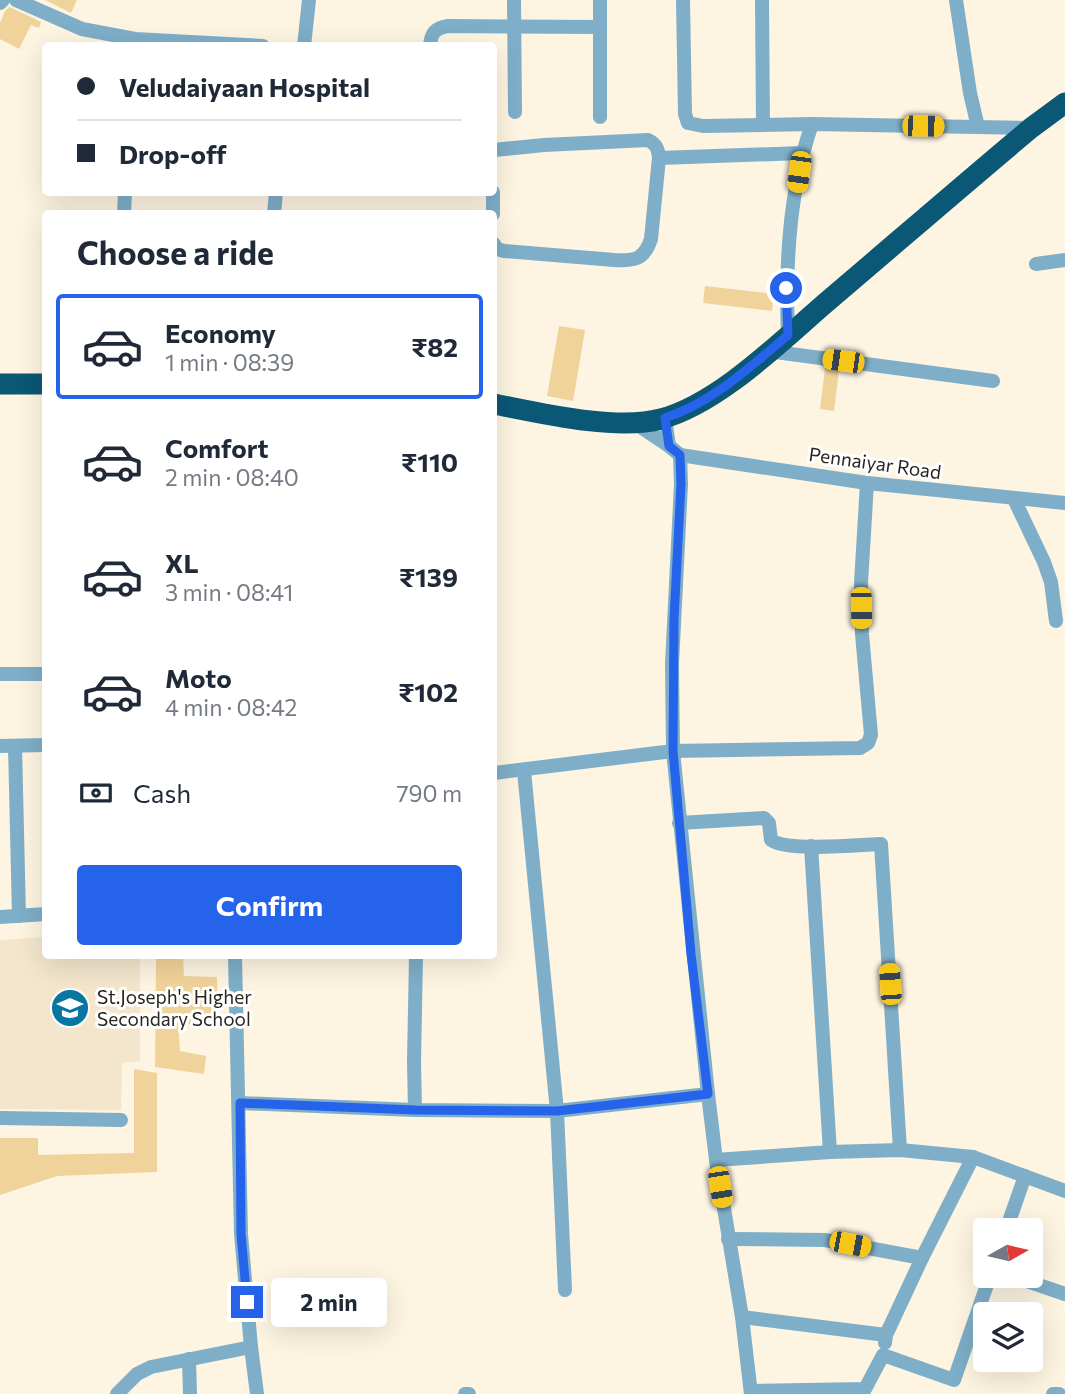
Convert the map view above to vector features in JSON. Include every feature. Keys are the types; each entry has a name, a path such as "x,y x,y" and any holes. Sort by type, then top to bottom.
{"highway":[{"path":"497,405 559,418 635,424 687,411 723,388 1031,128 1064,107"},
{"path":"0,384 42,384"}],"street":[{"path":"16,0 82,29 135,42"},
{"path":"304,42 309,0"},
{"path":"514,0 515,112"},
{"path":"600,0 600,117"},
{"path":"683,0 685,114 688,123 703,126 812,124 1031,128"},
{"path":"762,0 763,124"},
{"path":"956,0 978,127"},
{"path":"431,42 433,32 439,27 600,27"},
{"path":"788,335 786,288 793,211 802,153 812,124"},
{"path":"497,150 648,139 654,143 659,158 651,239 647,251 640,257 629,261 497,249"},
{"path":"659,158 802,153"},
{"path":"1036,264 1065,260"},
{"path":"768,351 993,381"},
{"path":"665,418 681,484 673,664 673,751 678,823 716,1160 742,1317 751,1393 865,1390 883,1355 886,1335 973,1157"},
{"path":"635,424 675,451"},
{"name":"Pennaiyar Road","path":"675,451 867,483 1065,503"},
{"path":"497,773 673,751 860,748 868,743 871,735 862,634 861,583 867,483"},
{"path":"1014,499 1051,582 1056,621"},
{"path":"0,674 42,674"},
{"path":"19,916 7,746 42,745"},
{"path":"524,771 557,1111 565,1290"},
{"path":"678,823 764,818 769,823 771,840 777,844 881,844 900,1150"},
{"path":"811,846 830,1152"},
{"path":"0,917 42,914"},
{"path":"235,959 241,1234 257,1394"},
{"path":"415,1110 416,959"},
{"path":"240,1103 415,1110 557,1111 708,1094"},
{"path":"0,1118 121,1120"},
{"path":"716,1160 900,1150 973,1157 1065,1191"},
{"path":"1010,1218 1025,1176"},
{"path":"728,1240 825,1240 922,1258"},
{"path":"1043,1287 1065,1294"},
{"path":"883,1355 954,1380 986,1288"},
{"path":"742,1317 886,1335"},
{"path":"117,1394 137,1374 150,1367 251,1347"},
{"path":"190,1359 190,1394"},
{"path":"1053,1394 1059,1394"}],"shaded area":[{"name":"St.Joseph's Higher Secondary School","path":"42,937 42,959 140,959 140,1061 122,1063 121,1110 0,1109 0,940"}],"building":[{"path":"45,0 77,0 71,13"},
{"path":"10,7 41,22 39,28 31,25 19,49 0,39 0,23 5,11"},
{"path":"705,286 774,294 772,311 703,303"},
{"path":"559,326 585,330 573,401 547,396"},
{"path":"825,368 839,370 834,411 820,409"},
{"path":"156,959 183,959 184,976 217,977 218,1025 178,1024 180,1051 206,1056 204,1074 155,1067"},
{"name":"St.Joseph's Higher Secondary School","path":"134,1069 157,1073 157,1172 57,1176 0,1195 0,1138 38,1138 38,1155 134,1153"}],"place":[{"name":"St.Joseph's Higher Secondary School","path":"70,1008"}],"route":[{"path":"247,1302 241,1234 240,1103 415,1110 557,1111 708,1094 691,954 673,751 680,455 669,446 664,424 665,418 687,411 723,388 788,335 786,288"}]}
